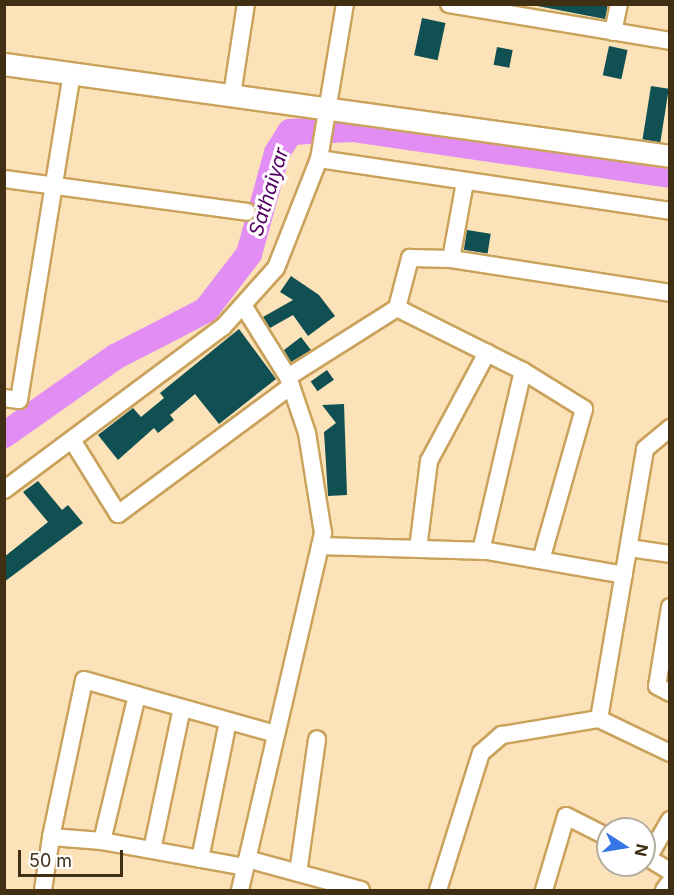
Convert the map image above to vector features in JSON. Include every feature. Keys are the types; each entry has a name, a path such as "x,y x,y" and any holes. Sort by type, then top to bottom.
{"street":[{"path":"232,95 246,4"},
{"path":"4,490 223,327 276,268 320,153 345,4"},
{"path":"449,4 522,9 614,32 669,41"},
{"path":"614,32 619,4"},
{"path":"4,64 232,95 327,115 669,156"},
{"path":"4,398 19,400 72,73"},
{"path":"320,153 465,182 669,211"},
{"path":"4,179 247,212"},
{"path":"451,260 465,182"},
{"path":"72,440 118,514 290,381 397,308 410,258 451,260 669,293"},
{"path":"240,891 320,546 307,433 290,381 243,305"},
{"path":"397,308 523,371 584,409 541,560"},
{"path":"418,549 429,461 486,353"},
{"path":"481,551 523,371"},
{"path":"600,719 645,449 669,428"},
{"path":"320,546 481,551 624,574"},
{"path":"629,548 669,554"},
{"path":"669,607 657,686 669,693"},
{"path":"43,891 51,837 84,680 276,734"},
{"path":"102,841 137,695"},
{"path":"152,850 182,708"},
{"path":"438,891 481,753 502,735 600,719 669,753"},
{"path":"200,859 228,721"},
{"path":"298,873 317,739"},
{"path":"544,891 566,816 596,831"},
{"path":"656,841 669,820"},
{"path":"51,837 102,841 200,859 246,863 298,873 361,891"},
{"path":"656,863 669,871"},
{"path":"664,891 669,882"}],"building":[{"path":"527,4 608,4 605,19"},
{"path":"422,18 445,23 438,60 414,55"},
{"path":"609,46 628,50 621,79 603,75"},
{"path":"497,47 513,50 509,68 494,65"},
{"path":"651,86 669,89 660,142 643,139"},
{"path":"467,230 491,234 488,254 464,250"},
{"path":"291,276 319,295 335,316 308,336 293,315 270,328 263,317 293,300 280,292"},
{"path":"239,329 276,379 219,424 195,394 170,415 174,420 158,433 154,428 118,460 98,435 133,408 141,417 164,398 160,393"},
{"path":"301,337 311,350 291,362 284,350"},
{"path":"327,370 334,380 317,391 311,381"},
{"path":"344,404 347,495 328,496 324,432 336,423 322,405"},
{"path":"38,481 62,510 68,505 83,523 4,582 4,557 48,522 23,492"}],"waterway":[{"name":"Sathaiyar","path":"4,435 115,357 206,310 249,254 277,153 290,132 352,129 670,175"}]}
